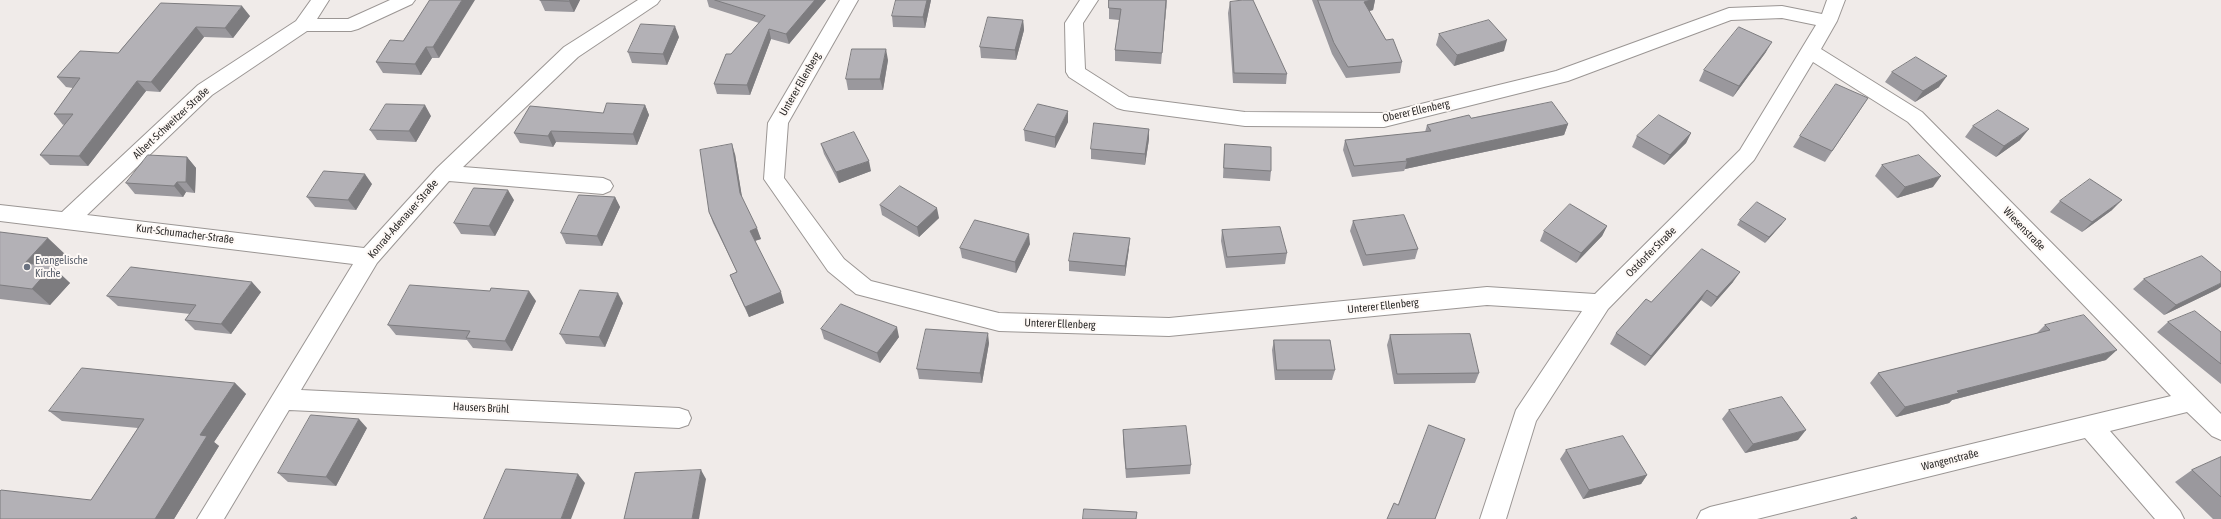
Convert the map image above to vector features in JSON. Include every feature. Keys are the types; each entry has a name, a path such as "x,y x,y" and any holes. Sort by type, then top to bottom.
{"street":[{"name":"Albert-Schweitzer-Straße","path":"68,220 205,90 303,25 320,0"},
{"path":"303,25 351,25 406,0"},
{"name":"Konrad-Adenauer-Straße","path":"210,519 369,257 444,173 571,52 651,0"},
{"name":"Unterer Ellenberg","path":"849,0 778,123 774,179 836,265 864,288 999,322 1169,327 1487,296 1600,303"},
{"name":"Oberer Ellenberg","path":"1089,0 1074,24 1076,72 1124,103 1246,119 1384,120 1562,76 1729,14 1782,12 1828,21"},
{"name":"Ostdorfer Straße","path":"1494,519 1525,417 1600,303 1748,155 1828,21 1836,0"},
{"name":"Wiesenstraße","path":"1810,50 1916,117 2191,401 2221,429"},
{"path":"444,173 603,186"},
{"name":"Kurt-Schumacher-Straße","path":"0,213 369,257"},
{"name":"Hausers Brühl","path":"283,399 679,418"},
{"name":"Wangenstraße","path":"1710,519 2191,401"},
{"path":"2090,426 2171,519"}],"building":[{"path":"430,0 462,0 433,47 426,47 415,64 376,62 390,40 403,41"},
{"path":"540,0 570,0 569,1"},
{"path":"715,0 815,0 786,34 769,29 747,85 714,84 726,54 731,54 765,16"},
{"path":"896,0 927,0 923,17 892,16"},
{"path":"1109,0 1166,0 1162,53 1115,50 1121,9 1109,8"},
{"path":"1253,0 1287,74 1234,73 1230,2"},
{"path":"1318,0 1371,0 1364,2 1386,40 1393,39 1402,62 1348,67 1334,43"},
{"path":"161,3 242,6 225,28 196,27 151,82 137,81 79,156 40,155 73,114 54,114 80,78 57,77 80,51 118,53"},
{"path":"988,17 1023,20 1015,50 980,47"},
{"path":"1489,20 1507,40 1457,55 1439,34"},
{"path":"641,24 675,26 663,54 628,52"},
{"path":"1739,27 1772,42 1739,86 1704,70"},
{"path":"852,49 886,49 880,79 846,79"},
{"path":"1916,57 1947,76 1923,91 1892,72"},
{"path":"1836,84 1868,98 1832,151 1800,136"},
{"path":"1552,102 1568,124 1406,159 1407,161 1354,166 1345,140 1431,131 1427,125 1469,115 1471,118"},
{"path":"607,103 645,105 633,134 551,131 548,136 514,133 530,106 603,113"},
{"path":"386,104 425,105 409,131 370,130"},
{"path":"1038,104 1068,111 1055,137 1024,130"},
{"path":"1998,110 2029,129 2004,146 1973,126"},
{"path":"1659,115 1691,133 1670,155 1637,136"},
{"path":"1094,123 1149,129 1145,154 1091,149"},
{"path":"854,132 869,161 836,172 821,144"},
{"path":"732,144 740,193 757,228 750,231 781,292 745,307 730,275 737,272 709,212 700,150"},
{"path":"1225,144 1271,147 1271,171 1224,168"},
{"path":"148,155 187,157 186,182 177,182 174,186 126,183"},
{"path":"1919,155 1941,176 1905,187 1882,165"},
{"path":"324,171 365,174 348,200 307,197"},
{"path":"2090,179 2122,200 2092,222 2060,201"},
{"path":"900,186 937,208 917,227 880,205"},
{"path":"474,188 508,190 489,226 454,223"},
{"path":"579,195 615,197 597,236 561,233"},
{"path":"1757,202 1786,219 1769,237 1740,220"},
{"path":"1570,204 1607,226 1581,253 1544,231"},
{"path":"1404,215 1418,249 1366,255 1353,221"},
{"path":"975,220 1029,234 1015,262 960,248"},
{"path":"1280,227 1287,253 1227,257 1222,230"},
{"path":"0,232 48,238 25,263 52,266 32,289 0,285"},
{"path":"1074,233 1130,238 1125,266 1069,261"},
{"path":"1702,249 1740,272 1717,297 1707,290 1651,356 1616,333 1646,299 1651,302"},
{"path":"2202,256 2221,272 2221,283 2176,305 2144,279"},
{"path":"131,267 252,282 221,324 185,320 196,305 107,296"},
{"path":"410,285 490,291 491,288 529,291 505,341 466,338 470,331 388,325"},
{"path":"580,290 618,293 599,337 560,334"},
{"path":"841,304 897,327 877,353 821,329"},
{"path":"2195,311 2221,332 2221,364 2168,322"},
{"path":"2084,315 2117,350 1957,391 1959,393 1905,407 1878,373 2050,330 2045,325"},
{"path":"926,329 988,333 980,373 917,369"},
{"path":"1470,334 1479,373 1397,374 1390,335"},
{"path":"1274,340 1330,340 1335,370 1277,370"},
{"path":"82,368 235,383 200,435 207,436 155,519 0,519 1,490 91,500 144,419 49,411"},
{"path":"1782,397 1806,430 1753,444 1729,410"},
{"path":"311,415 359,419 326,477 278,473"},
{"path":"1429,425 1465,439 1435,519 1387,519 1394,503 1398,505"},
{"path":"1186,426 1191,465 1126,469 1123,430"},
{"path":"1623,436 1647,475 1589,490 1566,450"},
{"path":"2221,457 2221,497 2192,470"},
{"path":"506,469 578,474 561,519 484,519"},
{"path":"701,470 692,519 624,519 635,473"},
{"path":"1084,509 1137,512 1136,519 1083,519"}],"place":[{"name":"Evangelische Kirche","path":"27,267"}]}
